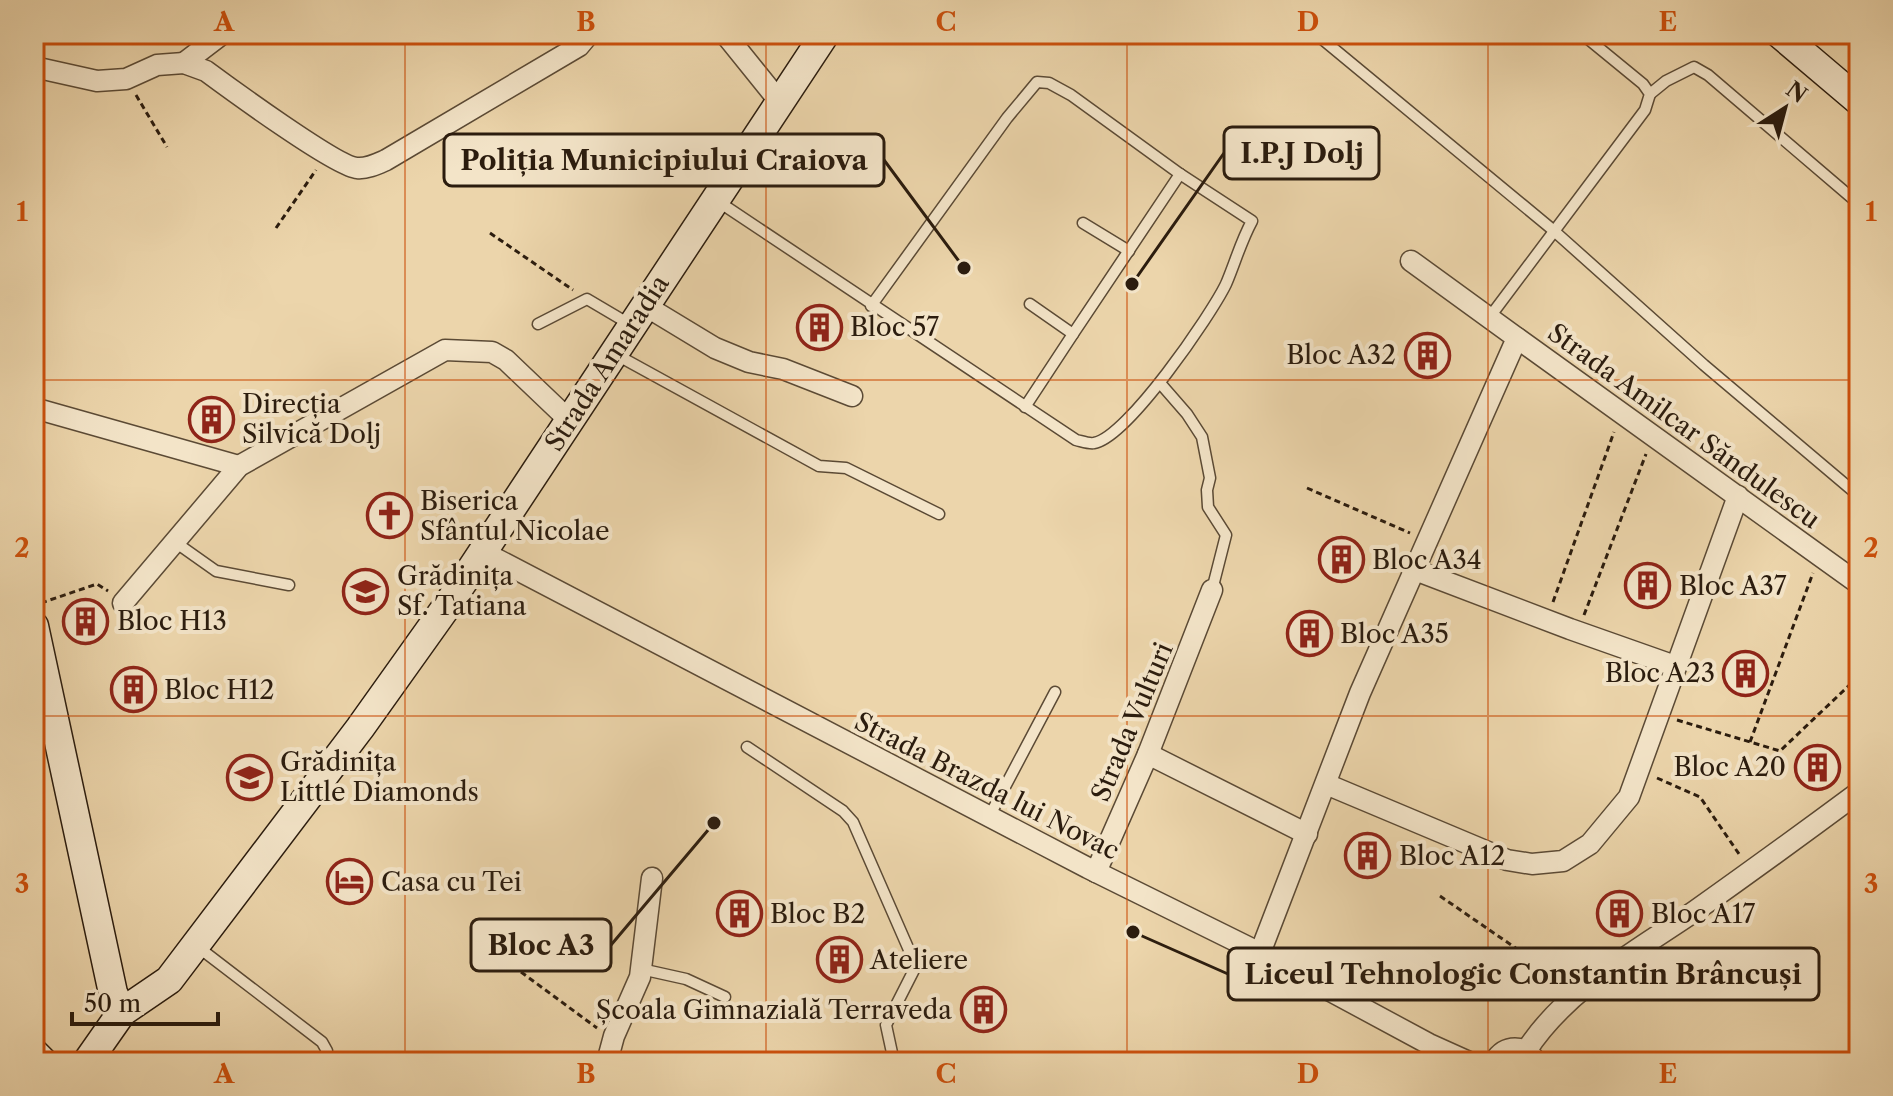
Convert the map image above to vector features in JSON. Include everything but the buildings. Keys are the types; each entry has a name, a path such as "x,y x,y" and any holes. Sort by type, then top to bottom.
{"main road":[{"name":"Strada Amaradia","path":"87,1062 122,1012 164,985 360,728 483,552 825,34"},
{"path":"1780,34 1859,101"},
{"path":"34,626 42,704 113,993 122,1012"},
{"path":"34,1053 43,1062"}],"street":[{"path":"184,63 222,34"},
{"path":"34,67 97,81 126,79 157,65 184,63 206,71 354,168 369,167 386,160 579,46 589,34"},
{"path":"725,34 779,101"},
{"name":"Strada Amilcar Săndulescu","path":"1411,261 1859,584"},
{"path":"638,315 749,362 783,369 852,396"},
{"name":"Strada Amilcar Săndulescu","path":"1260,953 1360,693 1517,338"},
{"path":"123,603 239,466 445,350 492,352 506,360 570,421"},
{"path":"34,408 239,466"},
{"path":"1326,784 1507,860 1532,864 1563,861 1590,844 1629,797 1738,496"},
{"name":"Strada Brazda lui Novac","path":"483,552 989,817 1469,1062"},
{"path":"1415,570 1675,666"},
{"name":"Strada Vulturi","path":"1096,872 1148,754 1212,590"},
{"path":"1148,754 1307,834"},
{"path":"1494,1062 1508,1049 1531,1056 1539,1032 1565,1003 1586,986 1751,872 1859,792"},
{"path":"607,1062 640,977 652,878"}],"lane":[{"path":"1316,34 1553,230 1704,365 1859,496"},
{"path":"1582,34 1643,84 1650,94"},
{"path":"1489,318 1645,110 1650,94 1666,81 1694,67 1708,75 1859,204"},
{"path":"714,199 871,306 1076,440 1094,443 1126,422 1160,383 1225,286 1252,221 1180,174 1071,95 1049,83 1037,82 1007,118 871,306"},
{"path":"1025,407 1180,174"},
{"path":"1083,223 1129,251"},
{"path":"538,324 587,299 638,315"},
{"path":"1030,304 1073,334"},
{"path":"614,353 819,466 846,468 939,514"},
{"path":"1160,383 1202,437 1209,461 1208,507 1226,535 1212,590"},
{"path":"175,542 216,571 289,585"},
{"path":"989,817 1055,692"},
{"path":"747,747 843,811 853,822 916,966 886,1025 894,1062"},
{"path":"196,945 322,1042 327,1051 326,1062"},
{"path":"641,969 686,979 725,997"}],"path":[{"path":"126,79 167,147"},
{"path":"276,228 327,153"},
{"path":"490,233 587,299"},
{"path":"1546,620 1621,414"},
{"path":"1578,632 1653,435"},
{"path":"1307,488 1428,541"},
{"path":"1750,742 1820,556"},
{"path":"34,605 97,584 123,603"},
{"path":"1658,714 1780,751 1859,676"},
{"path":"1639,770 1700,797 1751,872"},
{"path":"1440,896 1552,973 1565,1003"},
{"path":"521,972 613,1040"}],"place":[{"name":"Poliția Municipiului Craiova","path":"964,268"},
{"name":"I.P.J Dolj","path":"1132,284"},
{"name":"Bloc 57","path":"819,327"},
{"name":"Bloc A32","path":"1427,355"},
{"name":"Direcția Silvică Dolj","path":"211,419"},
{"name":"Biserica Sfântul Nicolae","path":"389,516"},
{"name":"Bloc A34","path":"1341,560"},
{"name":"Bloc A37","path":"1648,586"},
{"name":"Grădinița Sf. Tatiana","path":"366,591"},
{"name":"Bloc H13","path":"86,621"},
{"name":"Bloc A35","path":"1309,634"},
{"name":"Bloc A23","path":"1746,673"},
{"name":"Bloc H12","path":"133,690"},
{"name":"Bloc A20","path":"1817,767"},
{"name":"Grădinița Little Diamonds","path":"249,777"},
{"name":"Bloc A3","path":"714,823"},
{"name":"Bloc A12","path":"1368,856"},
{"name":"Casa cu Tei","path":"350,882"},
{"name":"Bloc B2","path":"739,914"},
{"name":"Bloc A17","path":"1620,914"},
{"name":"Liceul Tehnologic Constantin Brâncuși","path":"1133,932"},
{"name":"Ateliere","path":"839,960"},
{"name":"Școala Gimnazială Terraveda","path":"983,1010"}]}
